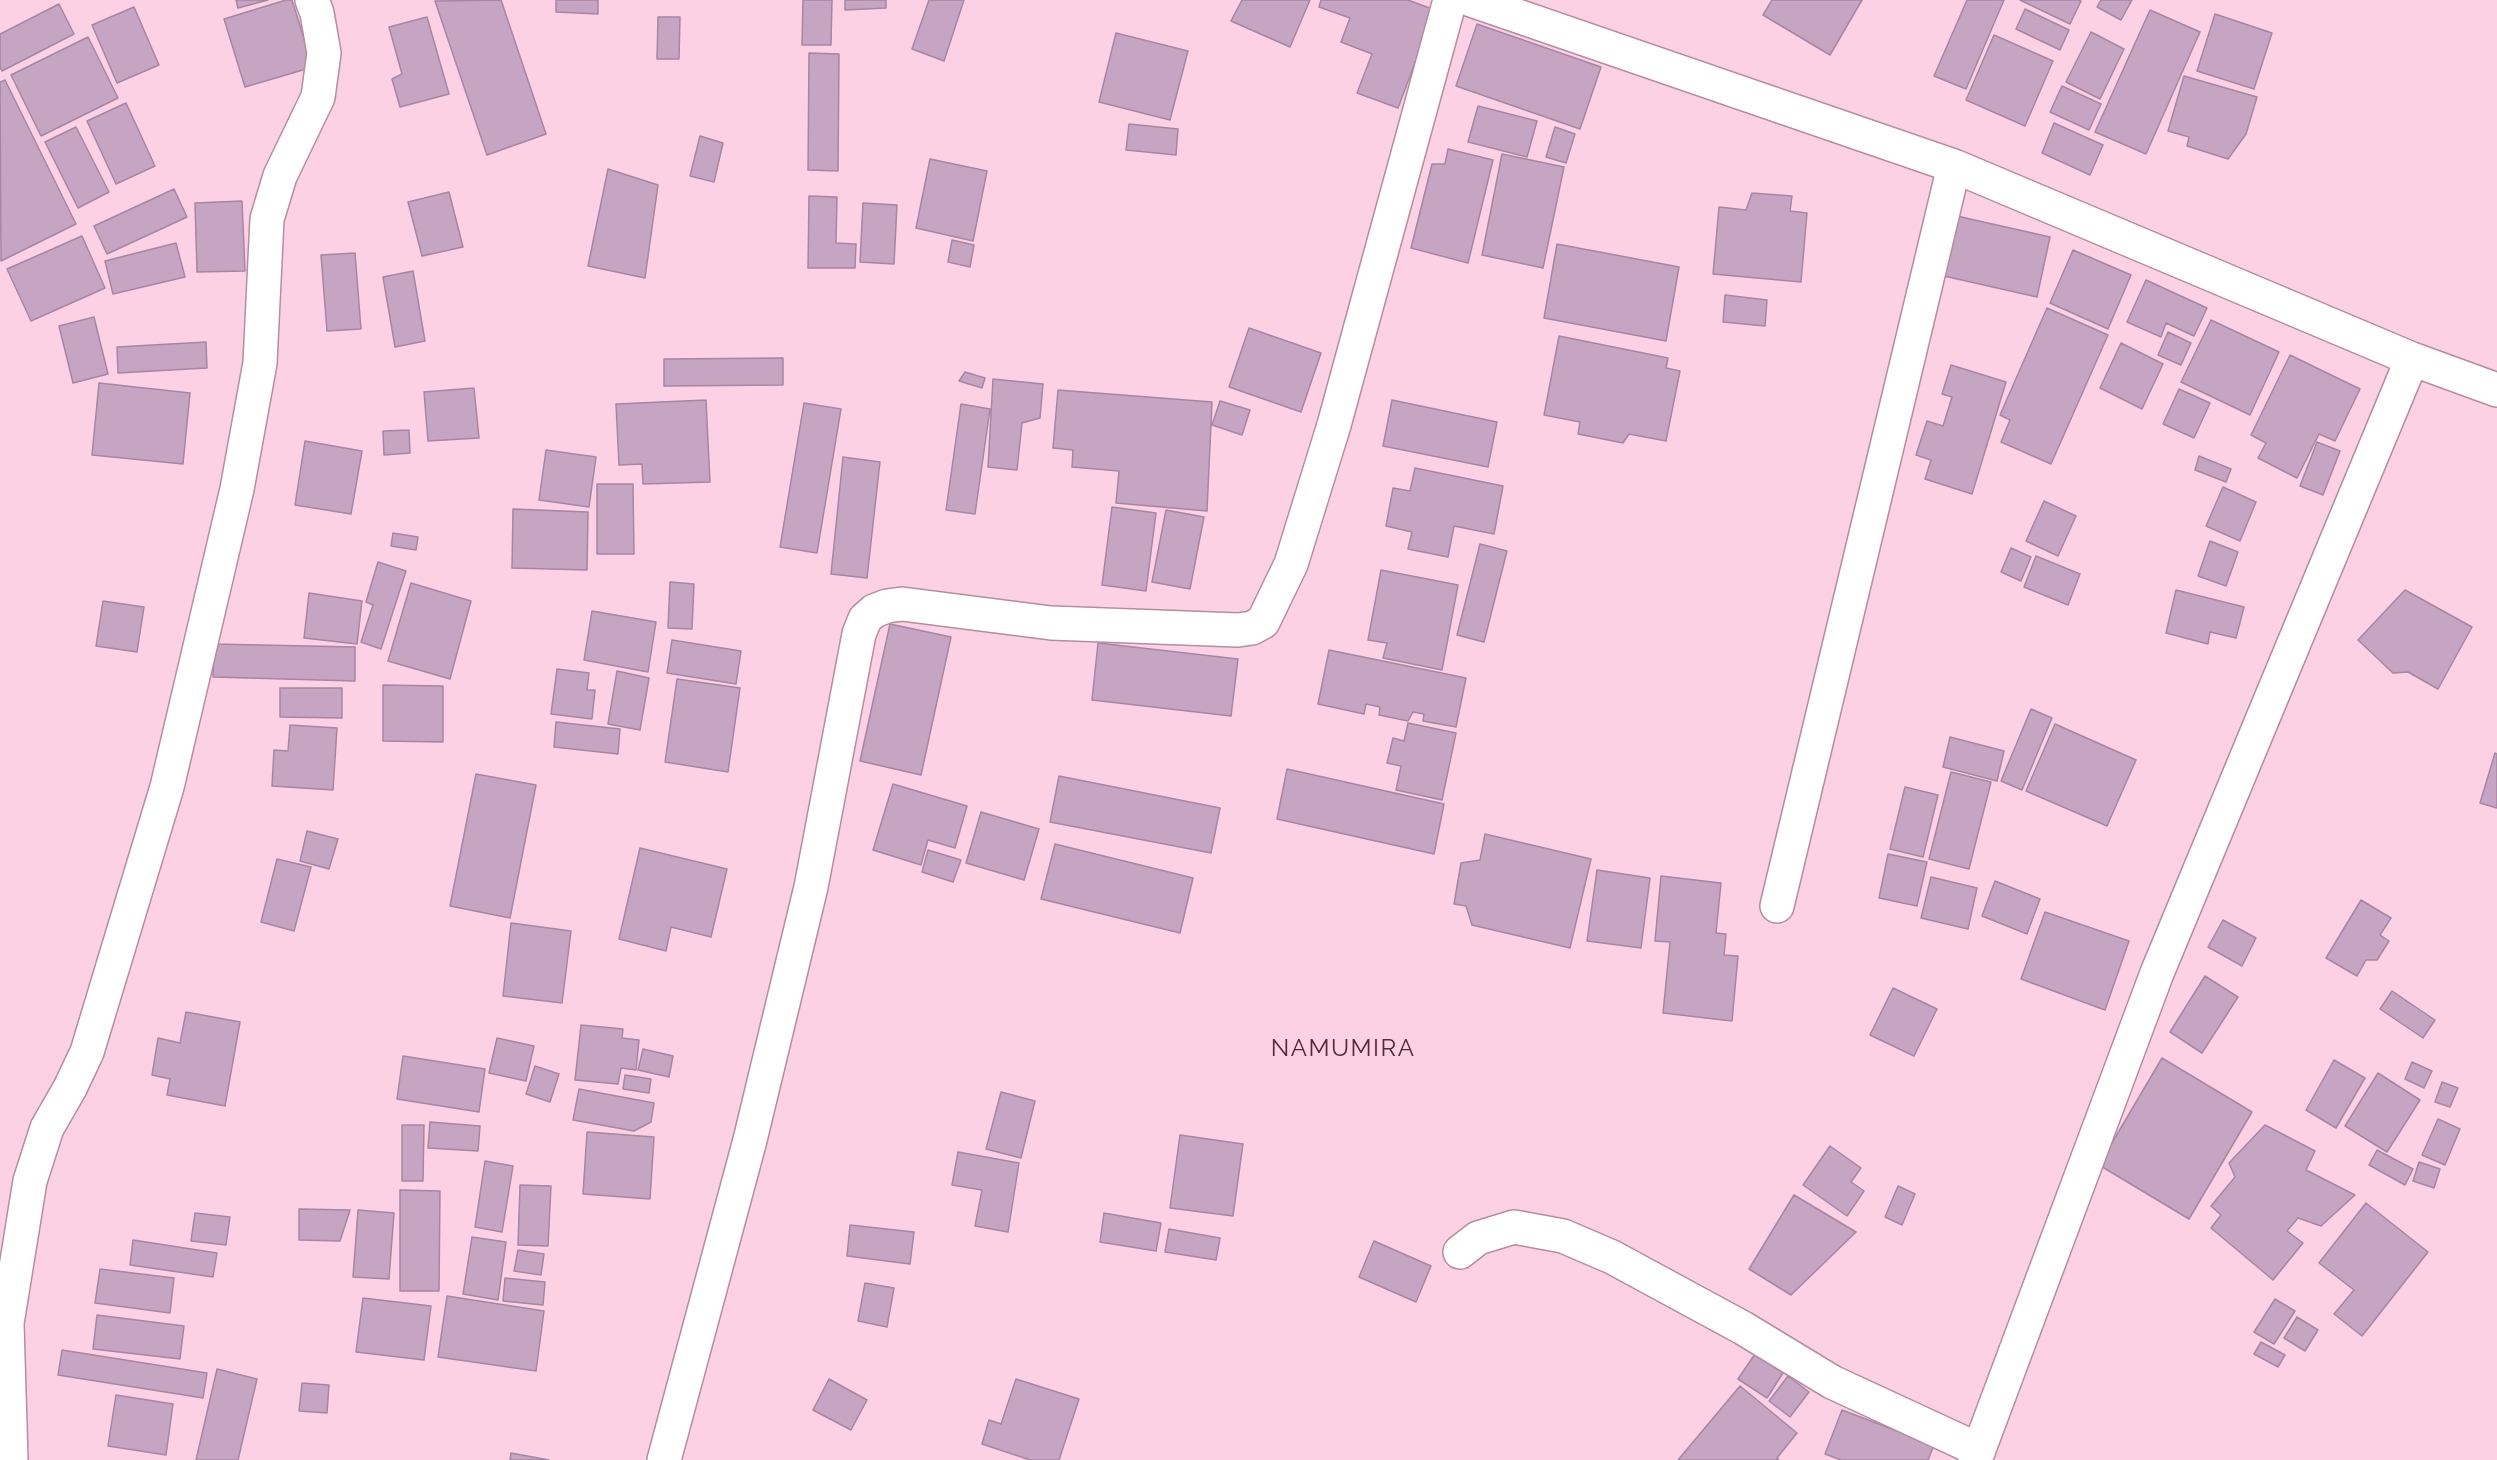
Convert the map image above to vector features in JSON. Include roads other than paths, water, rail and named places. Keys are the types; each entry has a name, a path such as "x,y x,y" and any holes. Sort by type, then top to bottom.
{"street":[{"path":"10,1460 7,1323 30,1181 47,1128 87,1052 167,787 237,489 260,363 267,219 280,176 318,97 324,52 317,13 312,0"},
{"path":"664,1460 750,1140 811,887 859,634 865,619 874,611 902,604 1051,623 1238,630 1252,628 1263,622 1291,564 1334,425 1450,0"},
{"path":"1471,0 1954,166 2412,359 2497,390"},
{"path":"1777,906 1954,166"},
{"path":"1460,1252 1478,1238 1514,1227 1563,1236 1612,1257 1743,1328 1833,1382 1977,1455 2157,974 2412,359"}],"district":[{"name":"NAMUMIRA","path":"1343,1049"}]}
